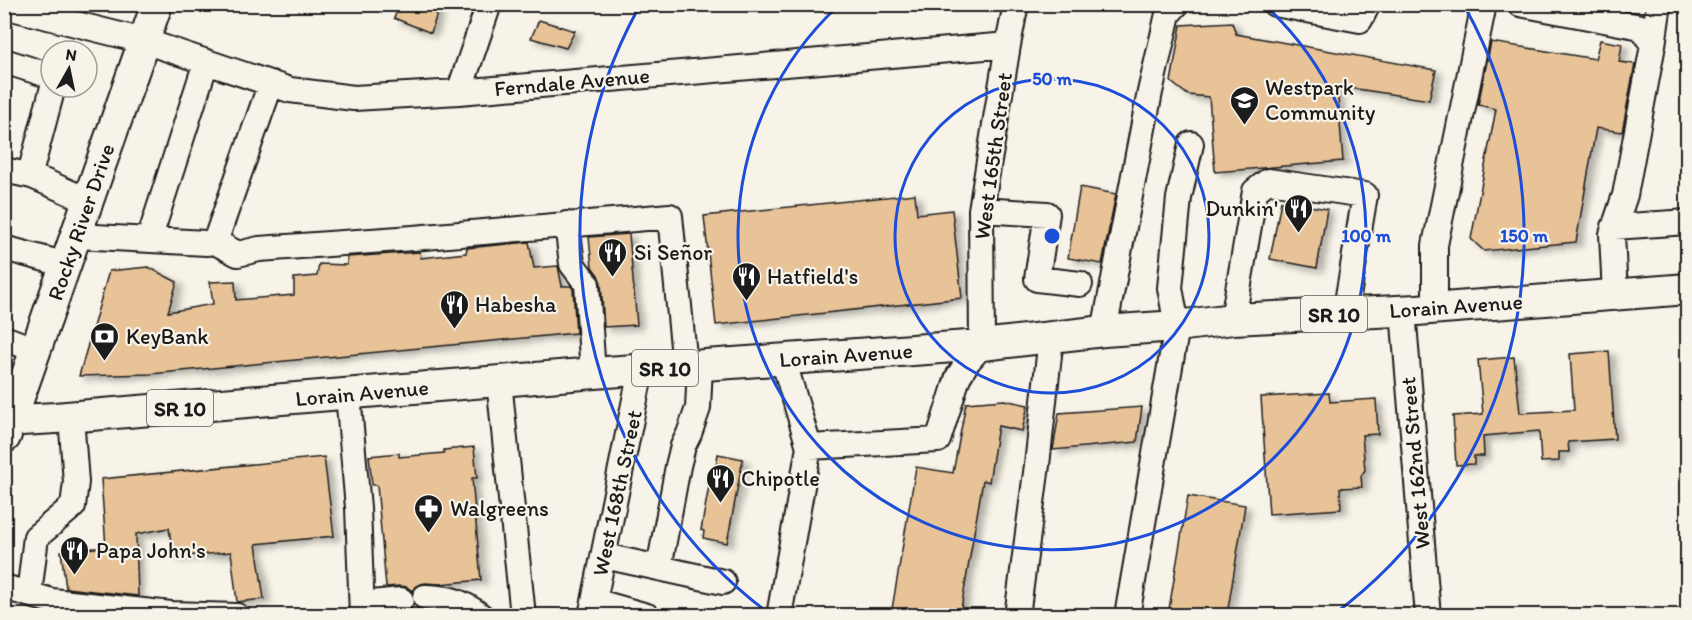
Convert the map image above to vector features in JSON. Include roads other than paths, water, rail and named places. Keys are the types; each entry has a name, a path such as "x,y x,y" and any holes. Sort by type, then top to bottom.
{"main road":[{"name":"Rocky River Drive","path":"7,427 67,265 157,4"},
{"name":"Lorain Avenue","path":"7,427 71,417 499,381 982,345 1233,319 1402,311 1688,289"}],"street":[{"path":"459,92 489,4"},
{"name":"West 165th Street","path":"982,345 981,210 1016,4"},
{"path":"1104,331 1150,92 1168,14 1177,4"},
{"path":"1275,4 1360,20 1368,4"},
{"path":"1520,4 1641,27 1653,45"},
{"path":"1615,295 1612,234 1625,195 1659,4"},
{"path":"1435,308 1434,245 1484,5"},
{"name":"Ferndale Avenue","path":"4,6 144,41 290,90 354,98 459,92 1008,45"},
{"path":"4,61 39,72"},
{"path":"149,240 206,62"},
{"path":"215,242 271,83"},
{"path":"32,176 32,166 49,99"},
{"path":"1127,615 1177,326 1170,288 1179,198 1191,144"},
{"path":"4,170 32,176 89,201"},
{"path":"1233,319 1255,191 1268,180 1365,195 1345,314"},
{"path":"981,210 1047,214 1037,279 1080,284"},
{"path":"77,236 215,242 238,254 259,249 670,216 698,408 678,465 659,568"},
{"path":"1614,227 1688,222"},
{"path":"567,224 572,264 587,284 593,374"},
{"path":"4,248 67,265"},
{"name":"West 162nd Street","path":"1402,311 1428,615"},
{"path":"1017,615 1051,337"},
{"path":"4,338 36,350"},
{"path":"809,447 938,440 958,377 982,345"},
{"path":"779,615 809,447 783,359"},
{"name":"West 168th Street","path":"593,608 641,370"},
{"path":"499,381 523,615"},
{"path":"348,394 358,508 362,610 413,599 454,599 481,615"},
{"path":"29,594 36,537 73,506 76,482 71,417"},
{"path":"604,556 723,582"},
{"path":"4,587 52,601 159,613 237,615"},
{"path":"593,608 647,615"}],"place":[{"name":"Westpark Community","path":"1244,126"},
{"name":"Dunkin'","path":"1299,234"},
{"name":"Si Señor","path":"613,278"},
{"name":"Hatfield's","path":"746,302"},
{"name":"Habesha","path":"454,330"},
{"name":"KeyBank","path":"105,362"},
{"name":"Chipotle","path":"720,504"},
{"name":"Walgreens","path":"429,534"},
{"name":"Papa John's","path":"75,576"}]}
